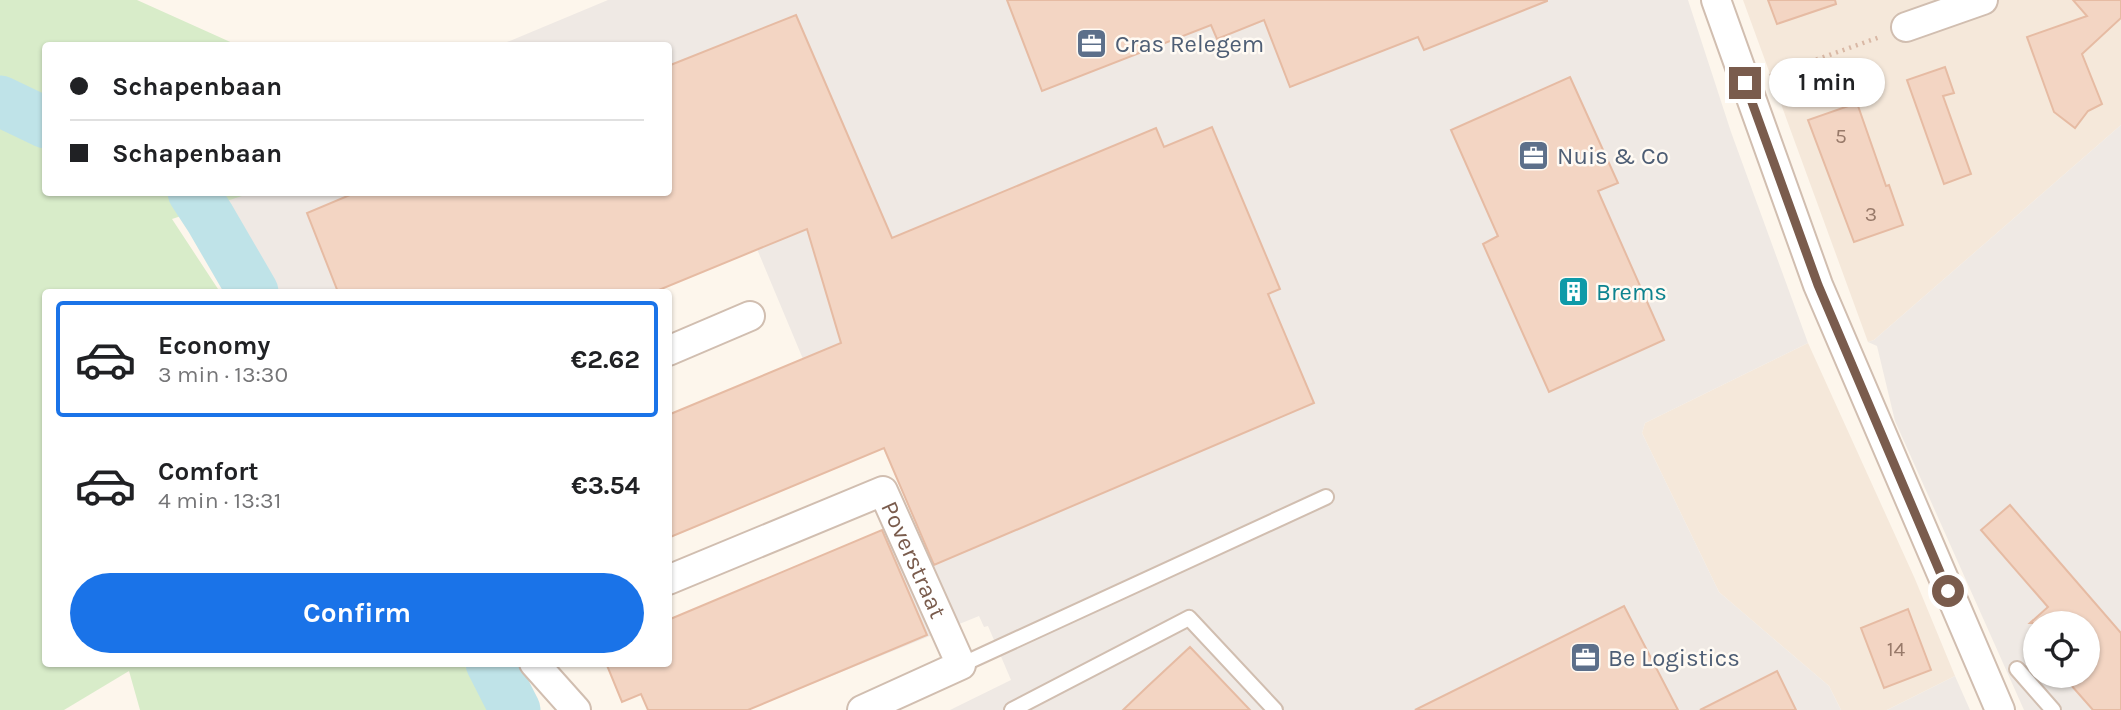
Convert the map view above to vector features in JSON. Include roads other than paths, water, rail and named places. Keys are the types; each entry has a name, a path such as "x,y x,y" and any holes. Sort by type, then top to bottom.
{"street":[{"path":"1716,0 1818,285 2000,710"},
{"path":"1906,27 1983,0"},
{"path":"672,349 750,316"},
{"name":"Poverstraat","path":"672,578 883,491 961,665"},
{"path":"862,710 961,665"},
{"path":"538,667 576,710"}],"lane":[{"path":"961,665 1326,497"},
{"path":"1012,710 1189,618 1275,710"},
{"path":"2017,669 2053,710"}],"waterway":[{"path":"0,101 42,121"},
{"path":"196,196 251,289"},
{"path":"493,667 515,710"}],"place":[{"name":"Cras Relegem","path":"1092,44"},
{"name":"Nuis & Co","path":"1534,156"},
{"name":"Brems","path":"1573,292"},
{"name":"Be Logistics","path":"1585,658"}]}
